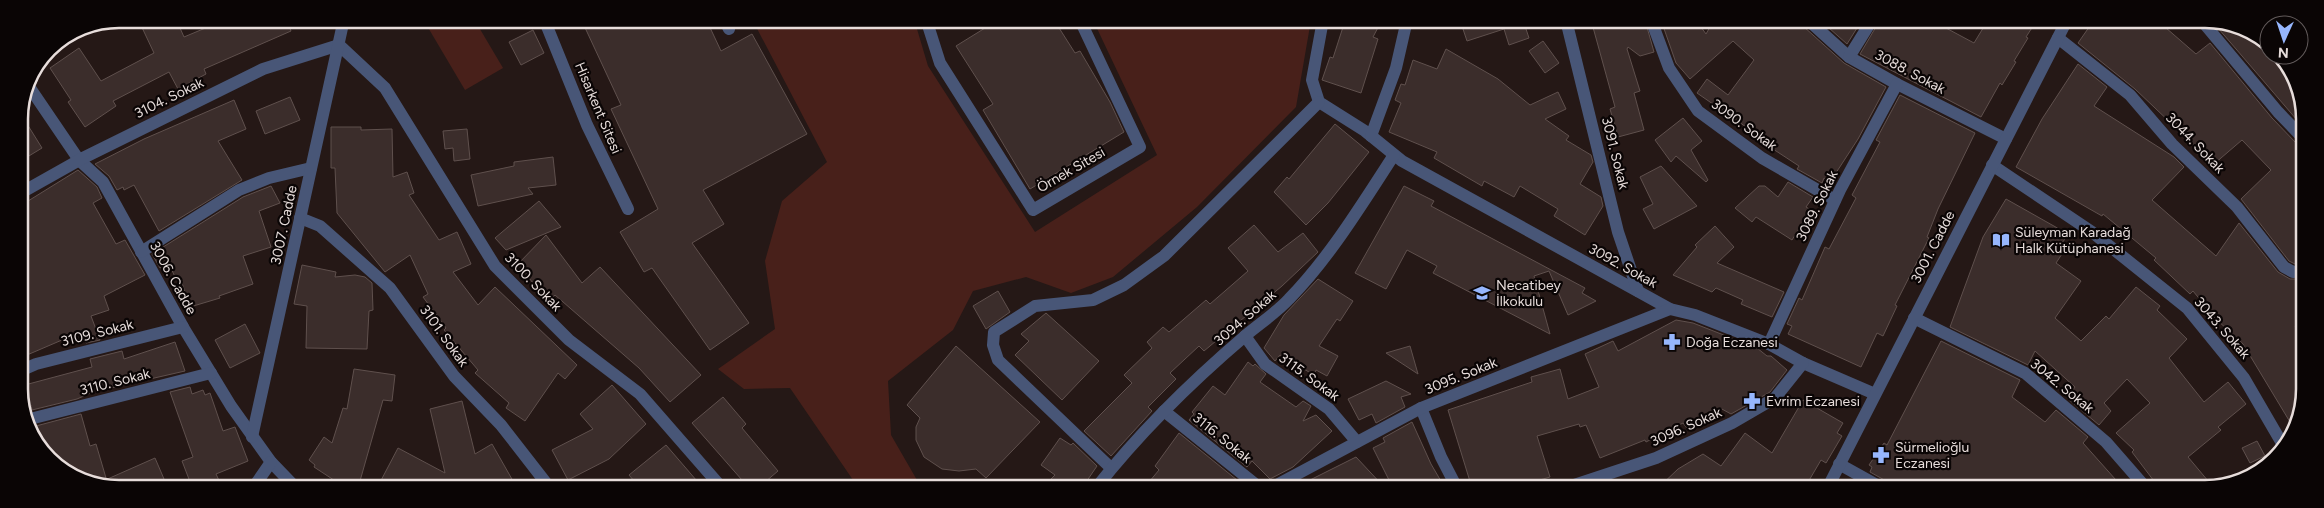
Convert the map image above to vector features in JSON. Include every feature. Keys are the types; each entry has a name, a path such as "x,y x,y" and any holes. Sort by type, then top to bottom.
{"street":[{"name":"3007. Cadde","path":"252,437 342,28"},
{"name":"Hisarkent Sitesi","path":"548,28 587,125 628,208"},
{"name":"Örnek Sitesi","path":"929,28 940,63 1033,210 1140,147 1084,28"},
{"path":"1111,468 998,360 993,346 994,332 1035,306 1093,300 1124,285 1164,256 1319,102 1312,80 1322,28"},
{"path":"1371,136 1396,68 1405,28"},
{"name":"3091. Sokak","path":"1568,28 1618,232 1638,291"},
{"name":"3090. Sokak","path":"1654,28 1669,68 1698,111 1762,158 1835,200"},
{"name":"3088. Sokak","path":"1817,28 1849,56 1897,84 2006,139"},
{"path":"1849,56 1867,28"},
{"name":"3001. Cadde","path":"1831,480 2063,28"},
{"path":"2208,28 2296,131"},
{"name":"3044. Sokak","path":"2058,38 2130,95 2172,144 2237,207 2284,267 2292,272 2296,271"},
{"name":"3104. Sokak","path":"28,189 79,160 263,69 339,46"},
{"name":"3100. Sokak","path":"339,46 385,88 495,266 569,340 640,394 716,480"},
{"name":"3089. Sokak","path":"1770,344 1835,200 1897,84"},
{"name":"3006. Cadde","path":"32,90 79,160 103,182 183,327 211,373 252,437 271,462 288,480"},
{"name":"3092. Sokak","path":"1319,102 1371,136 1402,161 1670,309 1695,315 1770,344 1803,363 1875,394"},
{"name":"3094. Sokak","path":"1103,480 1111,468 1164,411 1245,336 1288,301 1316,268 1394,154"},
{"name":"3043. Sokak","path":"1992,165 2092,232 2187,308 2244,378 2281,441"},
{"path":"141,252 239,190 269,178 311,168"},
{"name":"3101. Sokak","path":"300,218 320,226 390,288 454,376 501,425 544,480"},
{"name":"3095. Sokak","path":"1286,480 1421,408 1670,309"},
{"name":"3042. Sokak","path":"1914,318 2025,373 2106,442 2139,480"},
{"name":"3109. Sokak","path":"28,368 183,327"},
{"name":"3115. Sokak","path":"1245,336 1265,364 1329,409 1357,442"},
{"name":"3096. Sokak","path":"1587,480 1656,458 1732,423 1775,398 1803,363"},
{"name":"3110. Sokak","path":"32,418 211,373"},
{"path":"1421,408 1441,457 1453,480"},
{"name":"3116. Sokak","path":"1164,411 1250,480"},
{"path":"259,480 271,462"},
{"path":"1839,464 1868,480"}],"shaded area":[{"path":"428,28 479,28 503,68 465,90"},
{"path":"757,28 917,28 928,66 1035,232 1157,155 1097,28 1310,28 1296,107 1197,207 1113,277 1071,293 1026,277 973,291 953,330 888,381 891,435 917,480 853,480 790,388 744,389 718,369 775,329 765,261 782,201 827,162"}],"building":[{"path":"142,28 180,28 184,37 206,28 290,28 291,31 204,69 206,74 178,89 169,72 113,101 116,106 85,127 68,102 71,100 50,68 79,48 101,81 154,53"},
{"path":"585,28 710,28 721,51 752,34 807,134 703,190 724,224 692,243 749,323 710,350 652,268 644,272 620,232 658,209 611,109 621,105"},
{"path":"985,28 1059,28 1075,53 1080,51 1110,102 1124,132 1030,189 983,110 993,104 956,46"},
{"path":"1343,28 1378,28 1373,37 1378,39 1361,93 1322,80 1330,57 1333,58"},
{"path":"1463,28 1526,28 1529,38 1509,45 1504,29 1467,41"},
{"path":"1593,28 1647,28 1654,52 1640,56 1628,47 1627,49 1640,91 1634,93 1644,130 1618,137 1610,109 1615,107"},
{"path":"1664,28 1702,28 1706,34 1709,28 1805,28 1844,63 1886,87 1858,139 1830,182 1824,178 1822,183 1797,169 1799,166 1747,132 1749,129 1697,93 1707,79 1728,95 1754,60 1733,41 1690,79 1676,63"},
{"path":"1829,28 1857,28 1847,44"},
{"path":"1875,28 1946,28 1974,43 1983,28 2032,28 2014,61 2016,62 2002,85 2000,83 1981,117 1860,54"},
{"path":"2088,28 2166,28 2196,54 2210,43 2272,118 2296,143 2296,264 2289,261 2241,199 2271,170 2242,140 2214,164 2135,89 2078,43"},
{"path":"2218,28 2241,34 2259,45 2259,65 2279,65 2292,89 2296,106 2296,118"},
{"path":"533,30 544,53 521,65 509,42"},
{"path":"1543,41 1559,63 1545,73 1529,51"},
{"path":"1446,49 1498,79 1530,105 1558,92 1566,109 1545,119 1569,136 1566,140 1591,155 1593,162 1580,184 1601,197 1603,206 1585,235 1554,216 1558,209 1520,186 1514,197 1484,181 1482,186 1434,158 1437,152 1389,132 1401,103 1395,100 1401,84 1405,85 1413,60 1437,69"},
{"path":"2078,64 2107,87 2094,106 2174,157 2184,167 2152,200 2216,256 2239,223 2278,272 2290,279 2296,279 2296,402 2290,423 2243,344 2216,319 2193,291 2190,294 2154,260 2156,258 2103,214 2102,216 2016,167 2042,119"},
{"path":"1900,95 1975,133 1938,209 1927,237 1929,238 1895,305 1897,306 1883,336 1877,333 1861,367 1788,334 1792,326 1787,324 1799,298 1802,300 1825,247 1829,249 1856,198 1852,195 1880,142 1876,140"},
{"path":"290,97 300,120 265,134 256,111"},
{"path":"234,100 246,129 218,141 242,180 159,231 134,185 124,190 123,187 117,190 109,176 95,164 144,139"},
{"path":"1683,118 1702,141 1691,150 1708,180 1706,182 1676,156 1671,162 1655,140"},
{"path":"1335,124 1369,152 1328,203 1306,225 1274,192 1287,177 1289,179"},
{"path":"28,125 42,148 28,157"},
{"path":"331,127 361,127 361,130 392,129 393,177 407,172 414,193 409,195 439,240 457,232 471,264 453,272 478,305 495,287 577,365 565,379 558,373 525,421 506,408 509,403 475,373 478,370 444,330 446,328 423,297 428,294 410,255 385,272 337,213 335,168 331,168"},
{"path":"467,129 470,159 454,161 453,148 445,149 443,131"},
{"path":"553,157 556,185 528,188 533,194 478,206 471,175 514,166 514,162"},
{"path":"1661,166 1697,206 1654,229 1643,209 1653,204 1640,177"},
{"path":"78,170 97,187 102,198 93,203 116,244 125,240 145,275 104,296 109,310 91,316 100,340 86,343 83,331 28,355 28,201"},
{"path":"1788,182 1813,197 1806,207 1811,210 1792,240 1756,217 1752,222 1735,208 1759,186 1765,186 1778,197"},
{"path":"271,186 280,203 259,211 271,247 243,256 253,284 219,296 220,298 190,307 180,277 176,279 169,264 160,268 152,254 243,197"},
{"path":"1404,186 1434,201 1431,206 1585,288 1582,293 1596,301 1568,315 1549,271 1534,276 1550,334 1433,273 1437,266 1407,250 1386,289 1355,273"},
{"path":"2006,199 2068,234 2059,248 2064,251 2056,263 2081,281 2055,318 2081,341 2106,316 2109,319 2136,287 2160,306 2157,310 2187,339 2169,358 2204,402 2228,382 2246,404 2218,427 2221,430 2188,457 2207,480 2153,480 2132,452 2134,450 2116,433 2150,403 2127,379 2104,403 2111,411 2099,425 2067,398 2075,387 2035,351 2028,365 1950,327 1983,237"},
{"path":"539,201 561,227 506,250 495,238"},
{"path":"1254,225 1278,252 1303,233 1318,252 1282,286 1204,351 1199,346 1170,373 1176,379 1148,407 1152,411 1111,456 1084,431 1132,383 1124,375 1152,348 1147,342 1163,327 1169,332 1206,300 1210,304 1248,271 1228,248"},
{"path":"1715,226 1734,247 1717,263 1784,292 1772,317 1741,304 1743,300 1716,288 1712,292 1673,275 1697,247 1695,245"},
{"path":"546,235 582,283 600,267 701,375 670,402 639,368 555,295 548,302 518,264"},
{"path":"302,265 336,272 335,277 355,275 365,277 372,283 373,310 369,311 367,349 306,348 307,306 294,304"},
{"path":"1318,279 1353,301 1340,321 1337,319 1319,346 1338,356 1327,376 1316,370 1314,375 1280,355 1275,361 1264,348 1284,315"},
{"path":"998,291 1010,312 986,329 973,306"},
{"path":"1046,313 1099,361 1062,400 1015,355 1029,341 1021,334"},
{"path":"1676,320 1693,323 1757,348 1767,356 1771,356 1787,370 1770,392 1731,414 1720,408 1689,431 1683,423 1646,442 1645,440 1600,458 1586,425 1580,427 1579,424 1537,436 1550,477 1540,480 1470,480 1448,410 1532,382 1531,377 1560,369 1568,399 1599,387 1585,354 1613,341 1618,351"},
{"path":"245,324 260,353 230,368 215,340"},
{"path":"1941,341 2020,380 2012,397 2045,422 2056,410 2088,437 2083,443 2116,480 1884,480 1870,472 1872,467 1869,465 1884,443 1887,445"},
{"path":"175,342 185,371 93,392 77,399 32,410 31,405 29,406 28,384 92,367 90,359 122,351 124,359"},
{"path":"956,346 1040,422 986,478 976,469 959,471 942,469 924,457 916,440 916,427 920,418 907,405"},
{"path":"1410,346 1418,374 1386,353"},
{"path":"1248,362 1253,366 1255,364 1266,374 1260,382 1296,407 1303,401 1311,406 1303,421 1316,415 1332,431 1293,467 1270,479 1252,461 1247,467 1189,420 1194,414 1192,412 1213,386 1225,395"},
{"path":"354,369 395,375 392,401 383,400 360,480 334,480 314,467 315,465 309,460 324,437 332,443 343,408 347,409"},
{"path":"1386,381 1411,394 1401,397 1405,407 1376,423 1372,414 1359,420 1348,399"},
{"path":"612,385 646,424 609,459 568,480 552,450 593,429 580,414"},
{"path":"190,387 192,394 203,390 205,395 210,393 223,431 235,427 248,461 216,474 219,480 189,480 182,461 193,457 170,392"},
{"path":"723,397 746,424 742,428 778,471 767,480 742,480 692,423"},
{"path":"1803,400 1843,423 1837,433 1842,436 1826,463 1821,460 1809,480 1666,480 1678,469 1703,454 1721,466 1745,433 1772,453"},
{"path":"462,401 475,454 492,444 512,480 381,480 398,448 445,473 430,409"},
{"path":"81,414 90,446 96,444 106,478 100,479 83,474 63,462 46,445 36,426"},
{"path":"1412,422 1440,480 1389,480 1373,448 1385,442 1383,438"},
{"path":"1179,433 1237,480 1151,480 1159,470 1155,466"},
{"path":"1060,438 1071,445 1073,443 1097,466 1087,480 1050,480 1055,475 1041,465"},
{"path":"2257,441 2265,456 2250,463 2242,448"},
{"path":"666,445 696,480 633,480 629,475"},
{"path":"1356,457 1378,480 1310,480"},
{"path":"155,458 164,479 162,480 105,480"}],"place":[{"name":"Süleyman Karadağ Halk Kütüphanesi","path":"2001,240"},
{"name":"Necatibey İlkokulu","path":"1482,293"},
{"name":"Doğa Eczanesi","path":"1672,342"},
{"name":"Evrim Eczanesi","path":"1752,401"},
{"name":"Sürmelioğlu Eczanesi","path":"1881,455"}]}
